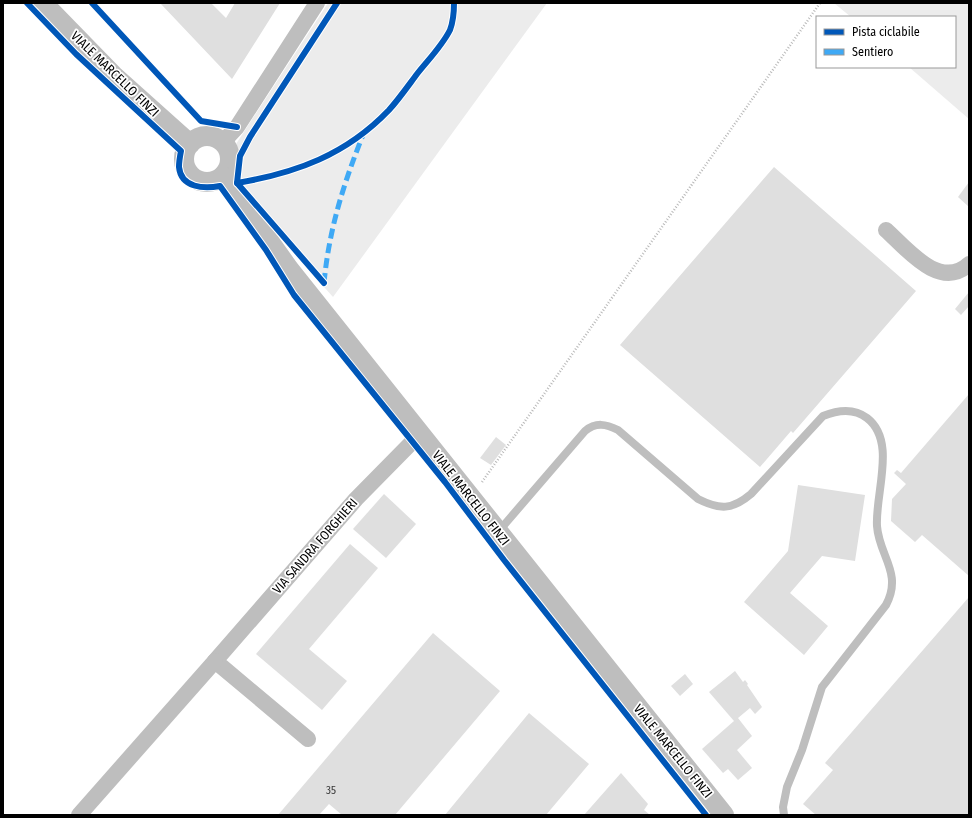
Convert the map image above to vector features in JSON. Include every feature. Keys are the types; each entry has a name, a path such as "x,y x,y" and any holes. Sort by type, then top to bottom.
{"street":[{"name":"VIALE MARCELLO FINZI","path":"43,3 114,76 190,144"},
{"path":"223,142 237,127 317,3"},
{"path":"202,136 217,138 223,142 228,147 230,163 223,176 209,182 194,178 185,166 184,158 190,144 202,136"},
{"name":"VIALE MARCELLO FINZI","path":"223,176 289,269 724,815"},
{"path":"886,230 926,266 938,272 953,273 964,269 969,264"},
{"name":"VIA SANDRA FORGHIERI","path":"79,815 215,662 356,498 420,434"},
{"path":"215,662 308,739"}],"lane":[{"path":"498,532 585,431 598,424 608,425 618,430 698,499 708,504 723,507 740,503 751,494 823,416 846,410 857,412 873,423 882,441 876,520 880,540 893,576 891,596 886,605 822,687 802,750 786,787 783,807 784,815"}],"path":[{"path":"471,497 820,3"}],"shaded area":[{"path":"328,3 547,3 333,297 230,182 236,144"},
{"path":"834,3 969,3 969,119 910,68 956,68 956,16 850,16"}],"building":[{"path":"160,3 211,3 226,18 235,3 280,3 232,79"},
{"path":"774,167 916,291 793,433 791,431 760,467 620,345"},
{"path":"969,182 969,207 958,197"},
{"path":"969,292 969,306 961,315 955,309"},
{"path":"969,394 969,576 922,535 915,542 891,521 892,499 906,484 894,473 897,470 901,473"},
{"path":"496,437 506,445 491,465 480,458"},
{"path":"798,485 865,495 855,561 822,556 790,593 828,626 804,655 744,602 788,551"},
{"path":"384,494 416,524 386,558 353,529"},
{"path":"350,544 378,568 309,649 347,681 322,710 256,654"},
{"path":"969,597 969,815 816,815 803,804 833,770 825,763"},
{"path":"433,633 500,691 395,815 342,815 329,804 319,815 278,815"},
{"path":"735,671 743,682 745,680 748,684 747,685 762,707 755,714 750,708 738,718 752,736 737,750 752,768 738,780 728,769 723,773 702,749 734,721 709,692"},
{"path":"685,674 693,684 680,696 671,686"},
{"path":"529,713 589,764 546,815 445,815"},
{"path":"621,773 648,804 644,810 650,815 584,815"}],"marked path":[{"path":"324,283 333,226 343,190 363,135"}],"cycle path":[{"path":"27,3 76,54 181,151 179,167 184,179 194,186 220,186 266,250 294,295 445,482 504,560 706,815"},
{"path":"92,3 201,121 237,127"},
{"path":"324,283 237,183 240,156 250,137 337,3"},
{"path":"237,183 280,174 319,160 338,150 373,126 393,106 443,42 451,27 454,3"}]}
